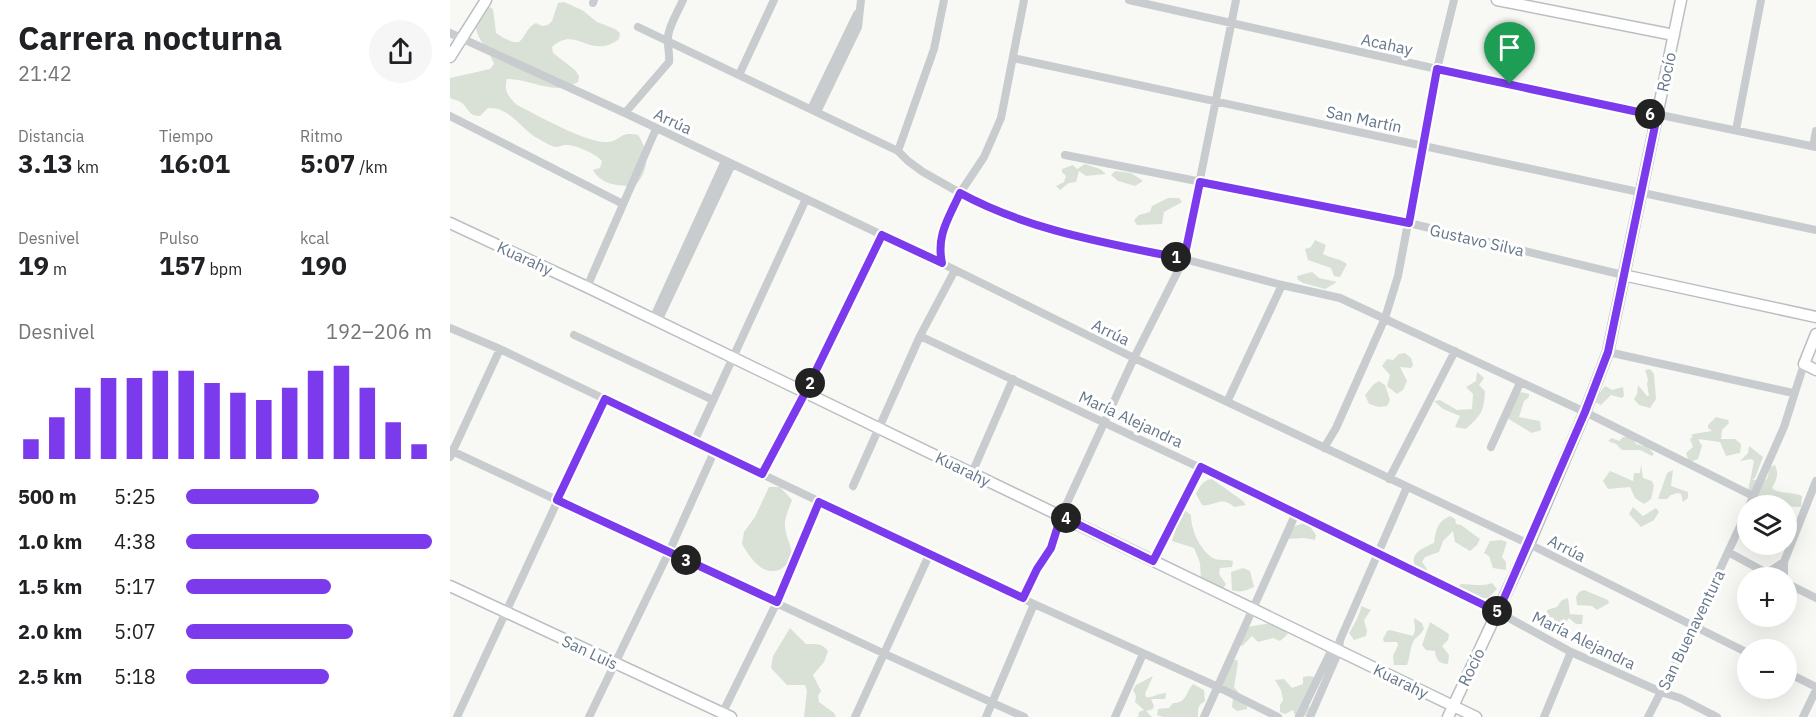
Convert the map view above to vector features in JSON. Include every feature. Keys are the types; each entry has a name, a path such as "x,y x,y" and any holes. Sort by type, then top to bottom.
{"street":[{"path":"450,57 486,0"},
{"path":"625,113 669,62 668,33 683,0"},
{"path":"739,75 774,0"},
{"path":"814,111 851,24 858,13 861,0"},
{"path":"898,151 934,49 944,0"},
{"path":"942,263 939,249 940,239 960,193 984,157 1001,118 1024,0"},
{"name":"Acahay","path":"1129,0 1437,69 1814,147"},
{"path":"1023,598 1037,569 1051,548 1061,516 1134,358 1184,259 1236,0"},
{"path":"1324,448 1336,428 1385,318 1398,276 1437,69 1454,0"},
{"path":"1497,0 1674,35"},
{"name":"Rocío","path":"1448,717 1529,544 1608,352 1682,0"},
{"path":"1736,130 1761,0"},
{"path":"638,27 898,151 922,171 960,193 1015,217 1066,235 1184,259 1340,298 1585,412 1752,495"},
{"name":"Arrúa","path":"450,33 942,263 1134,358 1529,544 1737,648"},
{"name":"San Martín","path":"1013,58 1816,230"},
{"path":"450,117 623,204"},
{"path":"587,287 656,129"},
{"path":"1814,147 1816,131"},
{"name":"Gustavo Silva","path":"1065,155 1409,223 1623,275 1816,317"},
{"path":"656,320 729,162"},
{"path":"694,442 806,199"},
{"name":"Kuarahy","path":"450,222 1253,609 1337,646 1476,717"},
{"path":"762,474 805,393 882,235"},
{"path":"853,486 920,336 955,270"},
{"path":"1227,402 1282,285"},
{"path":"450,328 500,349 1034,604 1218,687 1278,717"},
{"name":"San Buenaventura","path":"1754,495 1784,427 1793,393 1816,334"},
{"path":"574,335 713,400"},
{"name":"María Alejandra","path":"920,336 1296,513 1498,612 1571,652 1661,692 1680,698 1717,717"},
{"path":"500,349 451,453 1023,717"},
{"path":"1389,478 1455,351"},
{"path":"1608,352 1793,393"},
{"path":"1804,364 1816,370"},
{"path":"972,473 1013,378"},
{"path":"1491,447 1520,383"},
{"path":"457,717 605,399"},
{"path":"589,717 669,552 714,452"},
{"path":"1153,561 1201,467"},
{"path":"1784,567 1816,481"},
{"path":"1310,717 1337,646 1407,487"},
{"path":"724,716 777,602 819,502"},
{"path":"1204,717 1296,513"},
{"name":"San Buenaventura","path":"1647,717 1737,532"},
{"path":"1728,552 1756,567"},
{"path":"855,717 930,554"},
{"path":"1776,567 1784,562"},
{"name":"San Luis","path":"450,586 724,716"},
{"path":"1797,588 1816,598"},
{"path":"986,717 1034,604"},
{"path":"1299,717 1337,646"},
{"path":"1544,717 1571,652"},
{"path":"1115,717 1143,654"},
{"path":"1797,678 1816,688 1803,717"}],"shaded area":[{"path":"564,2 582,10 597,22 615,29 620,33 619,39 609,45 600,46 569,39 561,41 552,47 553,53 575,70 579,76 578,82 561,88 552,88 507,79 508,94 517,105 562,128 588,138 608,142 627,134 638,135 645,148 646,161 643,174 635,186 617,185 601,179 593,170 600,168 602,161 585,150 574,146 549,145 503,111 488,108 480,116 474,115 461,102 450,98 450,78 490,69 494,64 478,34 475,23 488,6 493,9 496,33 518,42 536,23 542,26 548,25 552,21 558,3"},
{"path":"1085,164 1100,169 1106,174 1086,176 1079,171 1076,182 1069,183 1060,190 1056,186 1064,182 1066,176 1062,169 1073,165 1077,169"},
{"path":"1115,171 1131,173 1143,181 1135,186 1118,181 1111,175"},
{"path":"1168,198 1179,198 1182,202 1164,212 1162,224 1137,225 1134,220 1139,215 1150,212 1152,206"},
{"path":"1315,240 1326,245 1323,254 1347,264 1340,277 1334,276 1331,268 1308,260 1305,249 1311,247"},
{"path":"1312,272 1319,278 1337,282 1325,289 1298,280 1297,276"},
{"path":"1405,353 1411,358 1413,365 1411,368 1400,367 1407,381 1403,390 1397,394 1387,386 1390,375 1382,366 1387,359 1393,360 1399,354"},
{"path":"1650,369 1654,374 1656,399 1650,408 1639,405 1634,399 1638,385 1649,396 1645,370"},
{"path":"1477,372 1484,378 1479,385 1485,391 1483,409 1466,429 1455,427 1460,416 1443,409 1434,401 1440,400 1457,410 1472,409 1473,394 1466,387 1476,381"},
{"path":"1379,381 1385,385 1390,400 1387,406 1379,407 1369,404 1365,395"},
{"path":"1605,386 1612,390 1623,387 1624,396 1622,398 1611,395 1601,405 1593,401"},
{"path":"1521,392 1529,394 1529,397 1524,401 1519,417 1540,421 1541,430 1532,433 1507,418 1513,402"},
{"path":"1716,417 1728,420 1729,423 1722,430 1721,439 1735,439 1741,444 1740,453 1726,456 1720,442 1698,439 1702,446 1698,459 1689,462 1686,453 1693,447 1691,436 1712,431 1708,425"},
{"path":"1623,437 1632,437 1636,444 1648,447 1654,454 1652,456 1640,450 1622,450 1616,444 1608,441 1612,438 1619,441"},
{"path":"1749,446 1763,457 1755,478 1752,480 1767,479 1770,467 1775,465 1777,476 1772,488 1779,492 1794,494 1802,496 1801,507 1797,507 1797,495 1749,495 1754,461 1751,459 1740,461 1748,453"},
{"path":"1641,464 1643,478 1652,481 1654,486 1651,499 1644,504 1635,498 1630,487 1608,489 1603,481 1610,471 1633,481 1634,473 1640,473"},
{"path":"1673,470 1671,486 1688,492 1688,498 1683,502 1681,494 1678,493 1667,499 1658,499 1667,473"},
{"path":"1212,479 1246,505 1234,507 1222,502 1202,505 1196,494 1204,482"},
{"path":"769,487 780,487 792,500 785,524 791,557 785,566 774,571 758,565 742,544 744,532 755,517"},
{"path":"1633,507 1643,516 1656,508 1659,512 1654,520 1641,527 1629,514"},
{"path":"1186,511 1191,515 1192,526 1197,538 1208,554 1215,559 1233,561 1232,567 1220,568 1219,574 1226,584 1223,589 1213,583 1201,581 1200,563 1194,548 1172,541 1181,513"},
{"path":"1450,516 1455,519 1456,524 1461,525 1480,539 1477,545 1470,551 1455,542 1453,531 1443,541 1439,552 1425,557 1422,562 1427,569 1426,572 1419,572 1415,566 1414,557 1419,551 1434,543 1438,527"},
{"path":"1304,523 1309,525 1316,535 1315,540 1286,539 1287,529"},
{"path":"1490,541 1507,542 1502,557 1506,562 1506,570 1493,568 1489,556 1484,553"},
{"path":"1243,568 1250,571 1254,587 1243,591 1232,590 1231,572"},
{"path":"1492,583 1497,589 1488,598 1468,595 1459,586 1461,584"},
{"path":"1584,590 1608,600 1609,603 1597,610 1592,606 1577,605 1576,597"},
{"path":"1568,598 1570,614 1583,615 1582,624 1576,624 1569,618 1561,628 1558,628 1554,624 1554,618 1547,616 1547,610 1557,607 1562,600"},
{"path":"1361,606 1371,610 1364,620 1366,636 1354,640 1349,633"},
{"path":"1414,618 1422,623 1424,629 1414,640 1407,665 1394,665 1393,656 1397,642 1384,642 1383,639 1390,630 1413,636"},
{"path":"1430,622 1449,634 1448,640 1442,646 1449,655 1448,664 1440,662 1435,651 1426,650 1422,645"},
{"path":"1274,623 1288,634 1280,641 1273,638 1258,642 1252,636 1242,646 1238,643 1247,627"},
{"path":"790,628 806,644 821,645 828,651 824,662 813,675 821,691 818,696 819,702 836,717 804,717 807,691 805,685 787,685 771,668 773,656"},
{"path":"1231,660 1237,660 1238,663 1234,687 1247,703 1247,709 1237,711 1232,707 1233,698 1221,688"},
{"path":"1153,676 1145,694 1146,697 1166,693 1165,699 1151,699 1153,709 1146,711 1152,717 1138,717 1139,712 1144,710 1135,702 1136,696 1133,690 1136,685"},
{"path":"1303,677 1315,677 1317,689 1305,695 1305,701 1310,708 1306,716 1295,716 1293,710 1285,714 1280,712 1283,700 1281,690 1275,680 1284,679 1292,688 1303,684"},
{"path":"1193,684 1204,690 1205,701 1198,708 1198,717 1157,715 1158,709 1169,708 1173,703 1181,701"}],"route":[{"path":"1437,69 1510,84 1657,116 1608,352 1585,412 1498,612 1201,467 1153,561 1061,516 1056,538 1023,598 819,502 777,602 557,500 605,399 762,474 805,393 882,235 942,263 939,249 940,239 960,193 1015,217 1066,235 1184,259 1200,182 1409,223 1437,69"}]}
